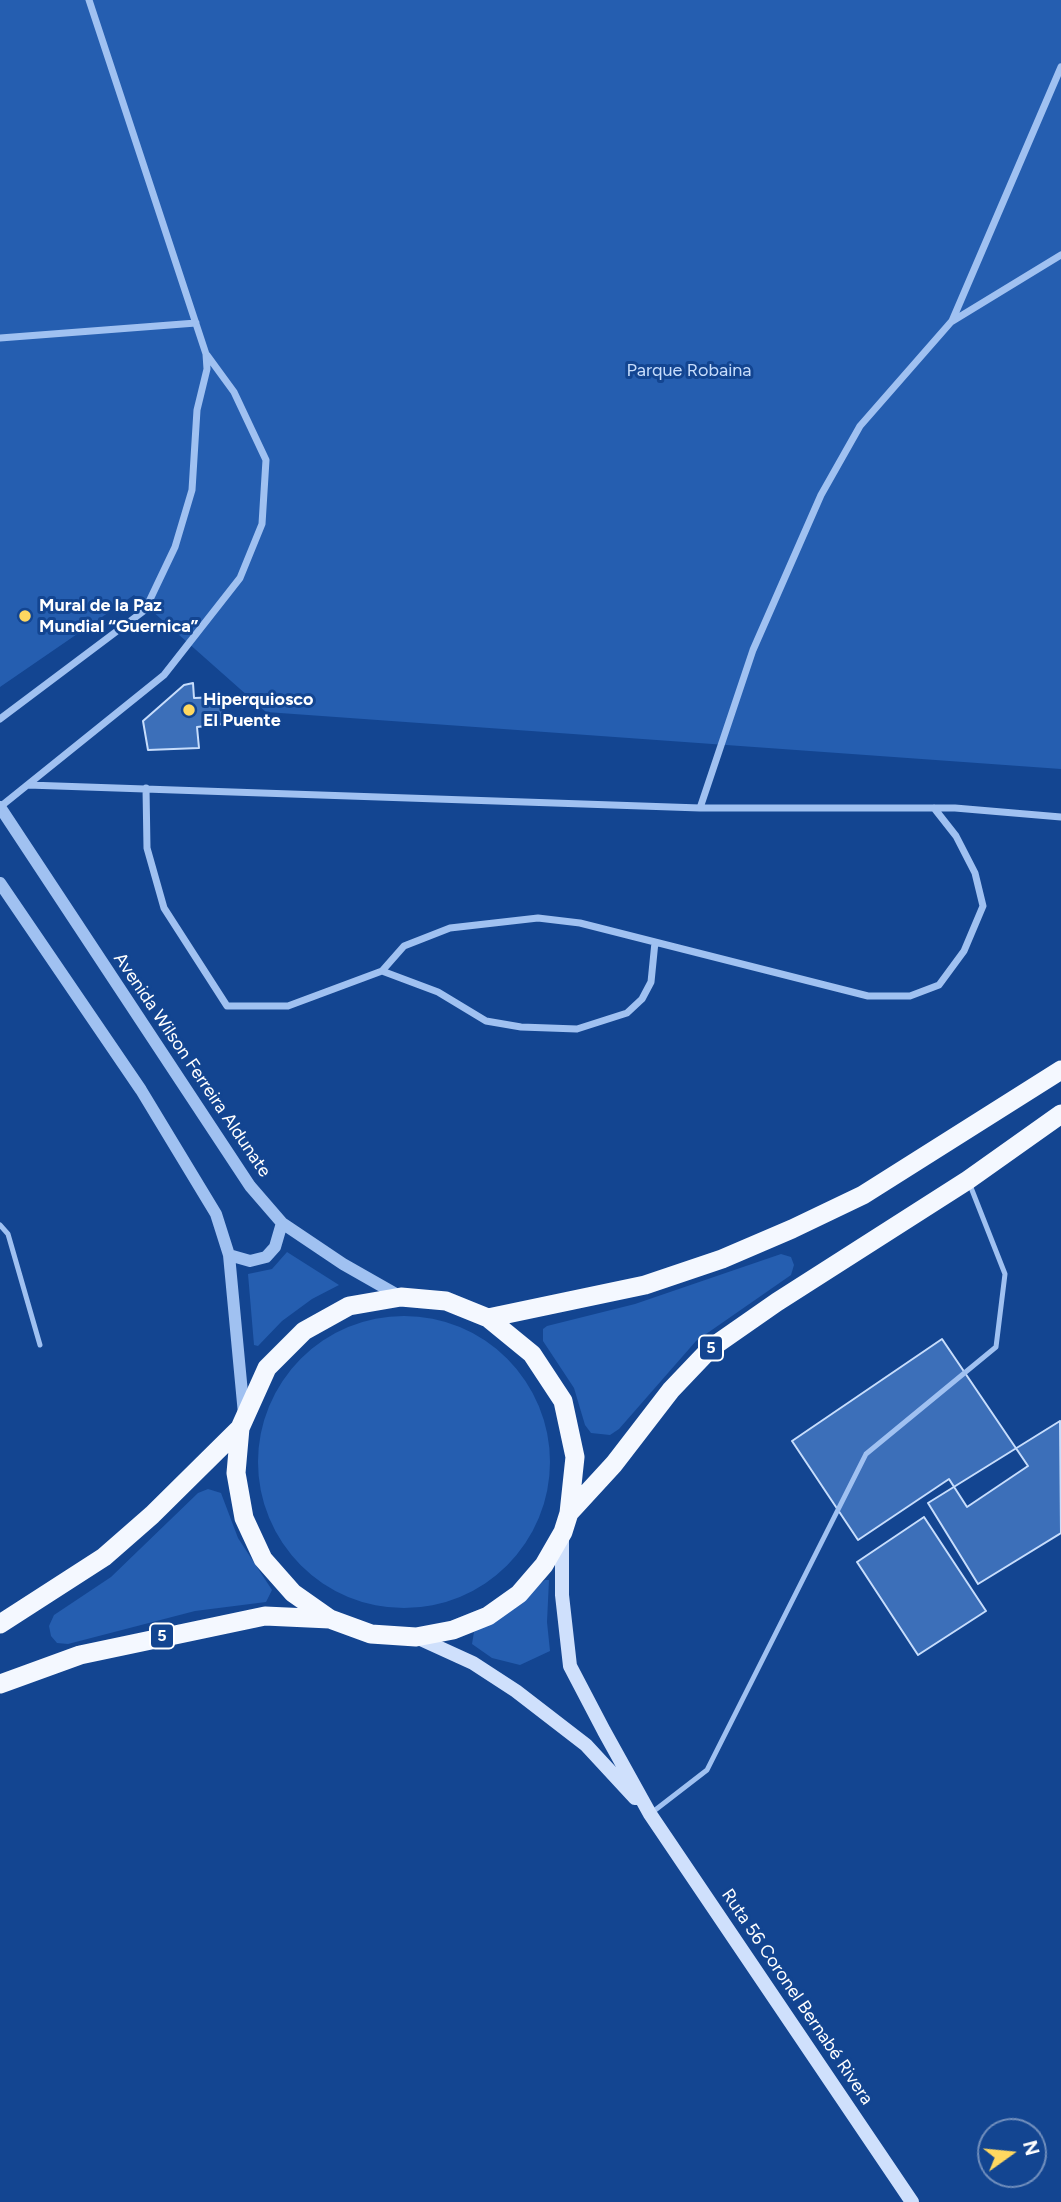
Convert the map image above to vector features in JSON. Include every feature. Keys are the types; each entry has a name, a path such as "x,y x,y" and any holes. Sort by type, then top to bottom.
{"highway":[{"path":"488,1318 645,1284 722,1259 792,1229 863,1195 1061,1070"},
{"name":"5","path":"569,1513 614,1464 671,1390 710,1348 968,1180 1061,1114"},
{"path":"401,1297 446,1301 488,1318 532,1354 563,1401 575,1457 569,1513 563,1532 544,1566 519,1594 488,1616 453,1630 416,1637 371,1633 330,1619 293,1593 263,1559 244,1518 236,1473 242,1422 267,1368 304,1331 349,1306 401,1297"},
{"path":"0,1625 104,1557 152,1516 242,1422"},
{"name":"5","path":"0,1684 80,1655 174,1633 265,1616 330,1619"}],"main road":[{"name":"Ruta 56 Coronel Bernabé Rivera","path":"563,1532 562,1595 570,1666 650,1814 912,2202"},
{"name":"Ruta 56 Coronel Bernabé Rivera","path":"416,1637 472,1663 516,1692 586,1745 650,1814"}],"street":[{"path":"0,719 145,610 175,547 192,490 197,410 207,369 206,354 89,0"},
{"path":"951,322 1061,67"},
{"path":"700,808 752,650 821,495 860,426 951,322 1061,255"},
{"path":"0,338 196,323"},
{"path":"0,807 164,675 240,578 262,524 266,460 234,393 206,354"},
{"path":"28,785 700,808 934,808 1061,817"},
{"path":"146,788 147,848 164,908 227,1006 288,1006 382,971 404,946 450,928 538,918 580,923 868,996 910,996 940,985 964,951 983,906 975,873 956,836 934,808"},
{"name":"Avenida Wilson Ferreira Aldunate","path":"0,807 250,1186 282,1223 343,1264 401,1297"},
{"path":"0,883 141,1090 216,1214 229,1255 242,1422"},
{"path":"382,971 438,992 486,1021 521,1027 577,1029 626,1013 642,999 651,982 655,942"},
{"path":"229,1255 250,1261 266,1256 275,1247 282,1223"}],"lane":[{"path":"650,1814 707,1770 866,1454 996,1347 1005,1274 968,1180"},
{"path":"0,1225 8,1234 40,1345"}],"green space":[{"name":"Parque Robaina","path":"0,0 1061,0 1061,769 266,712 134,595 0,687"},
{"path":"287,1252 339,1285 312,1299 282,1321 258,1346 254,1345 248,1274 272,1269"},
{"path":"781,1254 791,1257 794,1265 791,1275 696,1341 619,1429 610,1435 591,1433 585,1425 574,1388 543,1341 543,1329 635,1304"},
{"path":"404,1316 446,1322 473,1333 497,1349 517,1369 533,1393 544,1420 550,1462 544,1504 533,1531 517,1555 497,1575 473,1591 446,1602 404,1608 362,1602 335,1591 311,1575 291,1555 275,1531 264,1504 258,1462 264,1420 275,1393 291,1369 311,1349 335,1333 362,1322"},
{"path":"208,1489 221,1493 238,1538 272,1590 266,1602 195,1611 68,1644 57,1643 51,1636 49,1626 54,1615 111,1577 198,1493"},
{"path":"545,1580 549,1580 547,1622 550,1651 520,1665 492,1658 472,1644 474,1632 504,1615"}],"building":[{"name":"Hiperquiosco El Puente","path":"193,683 194,698 221,697 223,724 197,727 199,748 148,750 143,721 184,685"},
{"path":"942,1339 1028,1466 967,1507 949,1479 858,1540 792,1441"},
{"path":"1060,1421 1061,1533 978,1584 928,1503"},
{"path":"924,1517 986,1611 918,1655 857,1562"}],"place":[{"name":"Mural de la Paz Mundial “Guernica”","path":"25,616"},
{"name":"Hiperquiosco El Puente","path":"189,710"}]}
